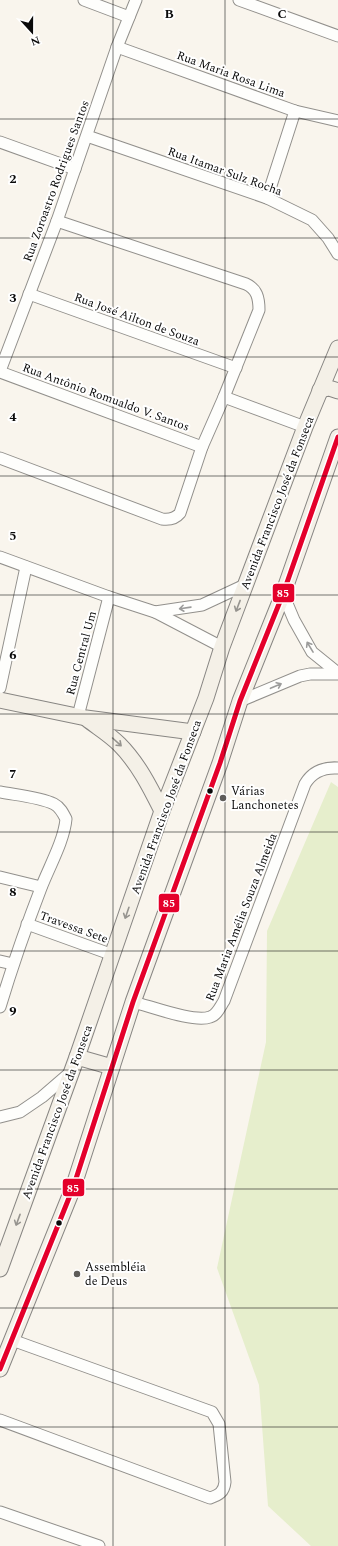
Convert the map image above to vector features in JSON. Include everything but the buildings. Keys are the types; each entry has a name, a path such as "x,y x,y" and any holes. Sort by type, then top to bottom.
{"main road":[{"path":"336,354 336,374 338,377"},
{"name":"Avenida Francisco José da Fonseca","path":"0,1269 77,1057 162,811 206,698 222,647 305,427 336,354"},
{"path":"320,390 329,388 338,391"},
{"path":"0,1369 73,1188 133,1002 220,763 240,701 335,460 338,437"},
{"path":"0,700 82,717 193,732"},
{"path":"82,717 117,742 129,754 143,774 162,811"},
{"path":"77,1057 112,1068"}],"street":[{"path":"84,0 129,17"},
{"name":"Rua Zoroastro Rodrigues Santos","path":"0,371 57,221 117,47 136,0"},
{"path":"239,0 338,36"},
{"name":"Rua Maria Rosa Lima","path":"117,47 295,110 338,121"},
{"path":"267,198 295,110"},
{"name":"Rua Itamar Sulz Rocha","path":"87,136 267,198 312,220 328,238 338,254"},
{"path":"0,142 75,169"},
{"path":"0,458 154,517 167,520 175,518 180,513 202,447 259,310 256,291 251,286 229,277 57,221"},
{"name":"Rua José Ailton de Souza","path":"29,294 236,368"},
{"name":"Rua Antônio Romualdo V. Santos","path":"0,371 202,447"},
{"path":"224,396 305,427"},
{"path":"0,557 109,597 155,612 222,647"},
{"path":"0,688 26,567"},
{"path":"155,612 202,605 247,584"},
{"path":"283,594 294,620 312,652 338,674"},
{"name":"Rua Central Um","path":"82,717 109,597"},
{"path":"240,701 300,676 310,674 338,674"},
{"name":"Rua Maria Amélia Souza Almeida","path":"133,1002 195,1019 211,1017 218,1012 224,1001 305,784 310,776 319,771 327,768 338,768"},
{"path":"0,792 43,800 54,804 59,808 66,819 63,835 27,924 0,1007"},
{"path":"0,877 41,887"},
{"name":"Travessa Sete","path":"27,924 113,955"},
{"path":"0,961 13,964"},
{"path":"0,1118 20,1112 42,1097 71,1072"},
{"path":"0,1420 210,1498 221,1493 224,1486 219,1424 212,1412 12,1340"},
{"path":"0,1512 99,1546"}],"green space":[{"path":"331,782 338,787 338,1546 311,1546 268,1506 259,1385 217,1268 266,1042 267,931"}],"transit line":[{"name":"85","path":"0,1369 73,1188 133,1002 220,763 240,701 283,594 338,437"}],"place":[{"name":"Várias Lanchonetes","path":"223,798"},
{"name":"Assembléia de Deus","path":"77,1274"}]}
